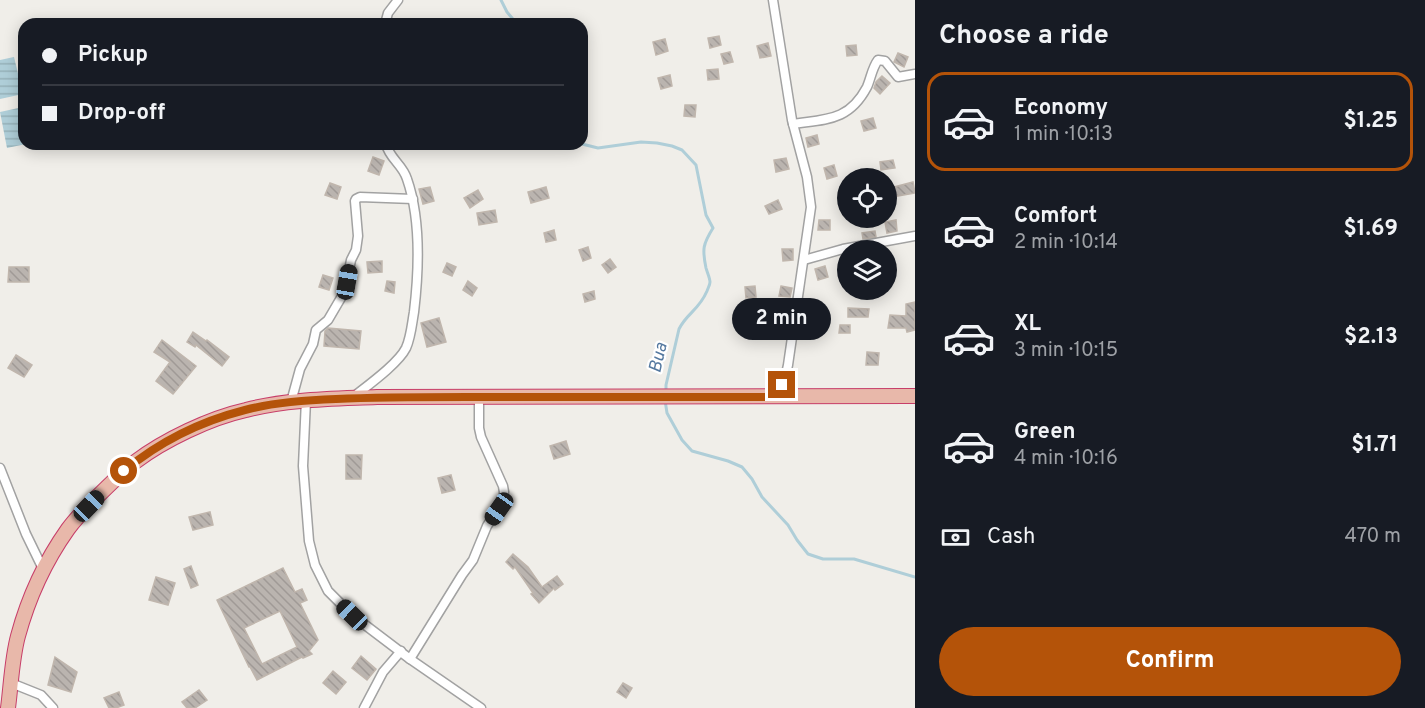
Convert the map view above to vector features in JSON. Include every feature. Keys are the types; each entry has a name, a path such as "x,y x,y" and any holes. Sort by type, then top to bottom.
{"highway":[{"path":"6,705 17,638 25,614 44,572 68,529 112,481 137,460 160,446 216,419 245,410 291,402 352,398 915,396"}],"street":[{"path":"386,18 398,0"},
{"path":"773,0 793,124 810,192 810,217 789,365 777,397"},
{"path":"793,124 832,118 849,111 861,97 878,60 885,61 898,77 915,74"},
{"path":"352,398 392,364 405,349 411,330 417,274 416,222 407,176 387,150"},
{"path":"291,402 300,369 313,344 316,330 328,320 343,298 358,236 356,199 360,197 412,199"},
{"path":"804,260 843,249 915,236"},
{"path":"410,659 473,560 487,526 503,501 503,486 481,437 479,397"},
{"path":"306,400 303,466 309,542 315,565 328,591 352,615 410,659 482,708"},
{"path":"0,468 44,572"},
{"path":"364,708 383,672 401,651"},
{"path":"11,683 41,695 53,708"}],"water":[{"path":"14,57 18,73 18,95 0,99 0,60"},
{"path":"18,108 18,146 7,148 0,112"}],"building":[{"path":"719,36 721,45 710,48 708,38"},
{"path":"665,39 668,51 656,55 653,42"},
{"path":"768,43 771,56 760,58 757,46"},
{"path":"856,45 857,55 847,56 846,46"},
{"path":"730,52 733,62 724,64 721,54"},
{"path":"898,53 908,57 904,67 894,62"},
{"path":"718,69 719,79 708,80 707,70"},
{"path":"670,75 672,86 661,89 658,78"},
{"path":"882,76 890,83 880,94 874,88"},
{"path":"685,105 696,105 695,117 684,116"},
{"path":"873,118 876,128 864,131 861,121"},
{"path":"817,135 819,144 808,147 806,138"},
{"path":"373,157 384,161 379,175 368,171"},
{"path":"786,158 789,169 776,172 774,160"},
{"path":"893,160 895,168 881,168 880,162"},
{"path":"834,165 837,176 827,179 824,168"},
{"path":"913,182 915,193 897,196 897,186"},
{"path":"330,183 341,187 337,199 325,195"},
{"path":"430,187 434,201 423,204 419,189"},
{"path":"546,187 549,198 531,203 528,192"},
{"path":"478,190 483,199 470,208 464,198"},
{"path":"778,200 782,209 769,214 765,206"},
{"path":"495,210 497,222 479,225 477,213"},
{"path":"819,220 830,220 830,230 818,230"},
{"path":"886,228 897,228 897,231 887,233"},
{"path":"554,230 556,240 546,242 544,233"},
{"path":"875,231 876,237 863,239 862,233"},
{"path":"588,247 591,258 583,261 579,250"},
{"path":"782,249 793,249 793,260 783,261"},
{"path":"610,259 616,267 608,273 602,265"},
{"path":"382,261 382,272 368,273 367,262"},
{"path":"447,263 456,267 452,276 443,272"},
{"path":"825,266 828,277 818,280 815,269"},
{"path":"9,267 29,267 29,282 8,282"},
{"path":"323,275 333,278 329,290 319,287"},
{"path":"387,281 395,282 394,293 385,291"},
{"path":"468,281 477,288 472,296 463,290"},
{"path":"755,286 756,297 746,298 745,287"},
{"path":"781,286 792,288 790,297 779,296"},
{"path":"594,291 595,299 585,302 583,294"},
{"path":"915,302 915,330 907,332 906,328 888,328 890,315 906,316 906,304"},
{"path":"848,308 869,309 868,317 848,317"},
{"path":"439,318 446,342 427,347 421,323"},
{"path":"770,322 780,324 778,335 769,334"},
{"path":"840,325 850,325 850,333 839,333"},
{"path":"328,328 361,331 359,349 324,346 325,331"},
{"path":"193,332 229,357 222,366 196,345 195,347 187,342"},
{"path":"162,340 196,366 173,394 156,381 170,362 154,352"},
{"path":"867,352 879,353 878,365 866,365"},
{"path":"16,355 32,365 24,377 8,368"},
{"path":"566,441 570,454 554,459 550,446"},
{"path":"346,455 362,455 361,479 346,479"},
{"path":"451,475 455,490 442,493 438,478"},
{"path":"210,512 213,525 193,530 189,517"},
{"path":"513,554 528,567 542,587 557,576 563,584 555,590 554,588 539,603 515,567 513,569 506,562"},
{"path":"191,566 198,585 191,588 184,569"},
{"path":"283,568 295,592 302,589 307,600 300,603 318,640 309,651 312,654 257,680 217,600","holes":["280,611 297,647 262,664 244,628"]},
{"path":"156,577 175,583 168,605 149,600"},
{"path":"361,656 376,669 367,680 352,668"},
{"path":"55,657 77,672 71,692 48,685"},
{"path":"333,671 346,682 336,694 323,683"},
{"path":"623,683 632,688 626,698 617,692"},
{"path":"199,690 207,700 195,708 187,708 182,702"},
{"path":"119,692 124,705 109,708 104,698"}],"waterway":[{"name":"Bua","path":"501,0 512,18"},
{"name":"Bua","path":"588,146 598,148 641,142 657,143 682,150 696,165 706,215 713,228 705,243 704,251 710,283 700,303 679,329 666,394"},
{"name":"Bua","path":"665,400 667,413 682,440 692,451 742,467 762,497 788,525 808,554 823,559 854,559 915,577"}],"route":[{"path":"124,471 137,460 187,432 216,419 272,404 376,397 777,397 782,385"}]}
